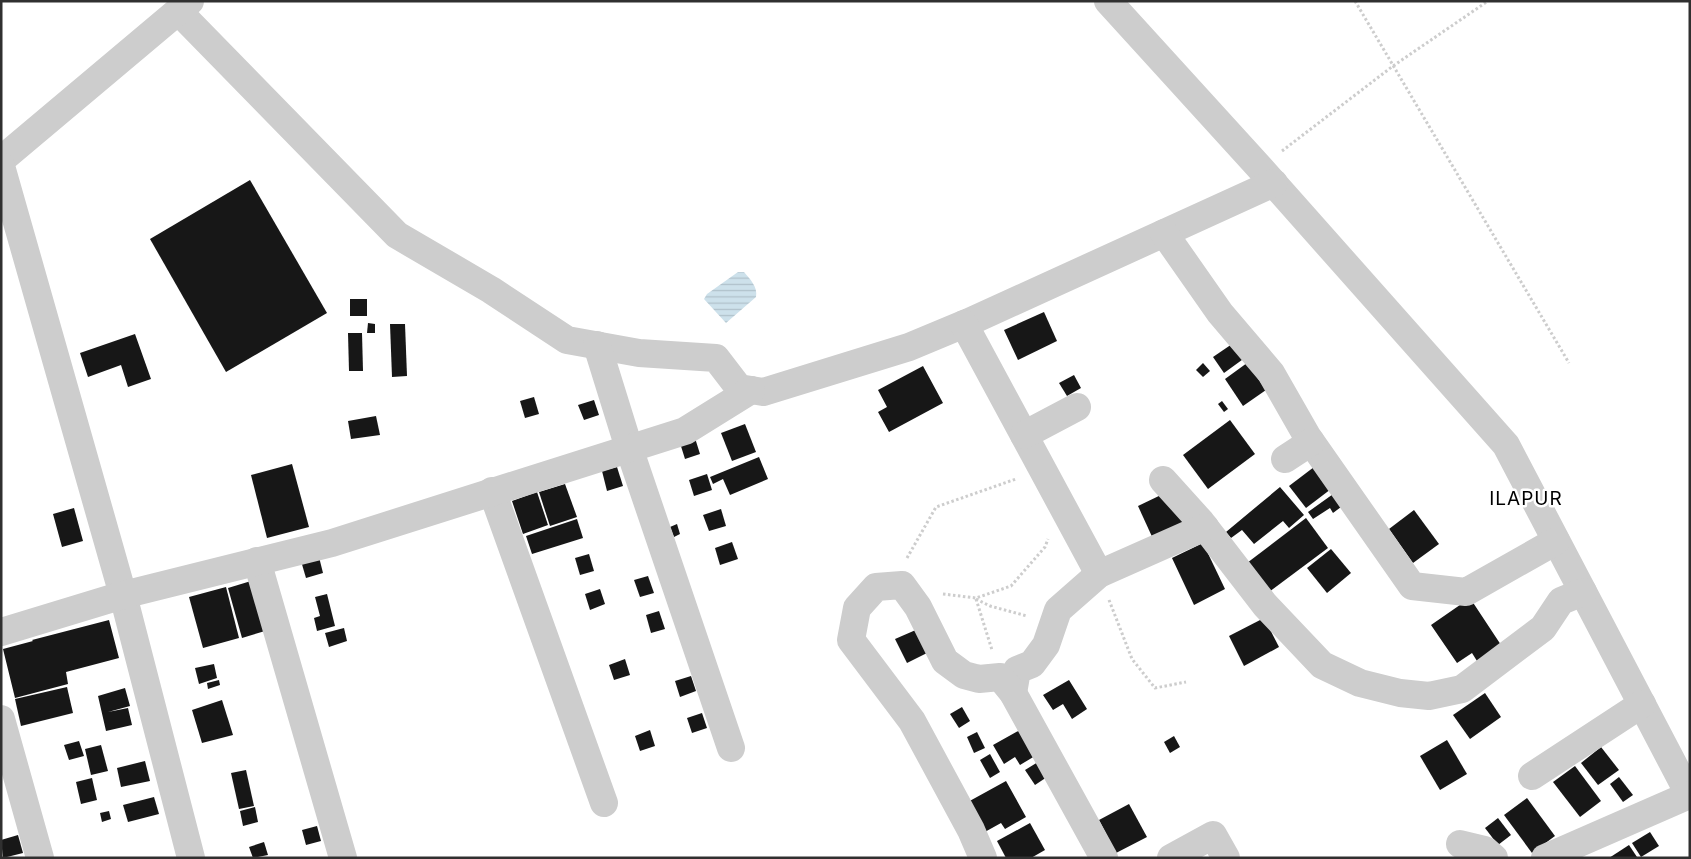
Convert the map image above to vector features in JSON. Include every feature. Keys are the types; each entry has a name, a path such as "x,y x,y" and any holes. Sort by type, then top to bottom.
{"street":[{"path":"1108,1 1267,175 1506,446 1689,795 1592,849 1545,858"},
{"path":"1,160 184,6 397,235 491,290 567,340 639,353 716,358 738,388 763,392 908,346 964,324 1164,233 1267,175"},
{"path":"1,166 123,595 191,858"},
{"path":"1164,233 1220,313 1271,373 1311,442 1412,586 1466,592 1556,540"},
{"path":"964,324 1099,574"},
{"path":"597,345 629,448 731,748"},
{"path":"1,632 123,595 332,543 685,431 751,390"},
{"path":"1028,442 1077,407"},
{"path":"1285,459 1311,442"},
{"path":"1164,480 1205,527 1265,604 1322,665 1360,683 1400,693 1429,696 1462,689 1543,628 1560,601 1583,592"},
{"path":"492,491 604,803"},
{"path":"1007,685 1017,670 1032,664 1046,645 1058,610 1099,574 1205,527"},
{"path":"257,561 343,858"},
{"path":"983,858 971,830 912,721 851,640 858,608 876,587 901,590 918,608 946,662 964,675 1007,685 1104,858"},
{"path":"1532,776 1642,704"},
{"path":"1,719 40,858"},
{"path":"1171,858 1214,836 1226,858"},
{"path":"1460,844 1485,850 1494,858"}],"path":[{"path":"1354,1 1569,363"},
{"path":"1267,175 1393,66 1488,1"},
{"path":"1028,442 1023,477 974,492 936,507 912,548 901,590 976,598 990,606 1027,616 1058,610"},
{"path":"976,598 1010,586 1045,547 1061,503"},
{"path":"1099,574 1132,659 1155,688 1186,682"},
{"path":"976,598 1007,685"}],"water":[{"path":"738,272 744,272 751,280 756,290 756,297 726,323 704,299 707,294"}],"building":[{"path":"250,180 327,313 226,372 150,239"},
{"path":"350,299 367,299 367,316 350,316"},
{"path":"1044,312 1057,341 1018,360 1004,330"},
{"path":"368,323 375,324 375,333 367,333"},
{"path":"390,324 405,324 407,376 392,377"},
{"path":"348,333 362,333 363,371 349,371"},
{"path":"135,334 151,379 128,387 121,365 88,377 80,353"},
{"path":"1235,342 1246,357 1224,373 1213,357"},
{"path":"1203,363 1210,371 1203,377 1196,370"},
{"path":"1247,363 1266,390 1243,406 1225,379"},
{"path":"923,366 943,403 889,432 878,412 887,407 878,390"},
{"path":"1074,375 1081,388 1067,396 1059,383"},
{"path":"534,397 539,414 525,418 520,401"},
{"path":"594,400 599,415 584,420 578,405"},
{"path":"1222,401 1228,409 1224,412 1218,404"},
{"path":"376,416 380,435 351,439 348,421"},
{"path":"1230,420 1255,454 1208,489 1183,455"},
{"path":"745,424 756,452 732,461 721,433"},
{"path":"695,438 700,454 685,459 680,443"},
{"path":"759,457 768,479 730,495 723,479 713,484 710,477"},
{"path":"292,464 309,527 267,538 251,475"},
{"path":"1318,464 1335,486 1306,508 1289,486"},
{"path":"617,467 623,486 607,491 602,471"},
{"path":"707,474 712,490 694,496 689,480"},
{"path":"565,484 577,517 550,526 539,492"},
{"path":"1280,487 1304,515 1289,528 1283,521 1254,544 1242,530 1231,538 1226,532"},
{"path":"537,492 548,525 523,534 512,501"},
{"path":"1336,492 1345,504 1333,513 1330,508 1313,519 1308,512"},
{"path":"1163,494 1174,504 1185,527 1154,541 1138,506"},
{"path":"74,508 83,541 62,547 53,514"},
{"path":"721,509 726,526 709,531 703,515"},
{"path":"1414,510 1439,544 1413,563 1389,529"},
{"path":"1306,518 1328,548 1269,592 1247,563"},
{"path":"577,519 583,538 532,554 526,536"},
{"path":"677,524 680,534 674,537 670,527"},
{"path":"732,542 738,559 720,565 715,548"},
{"path":"1203,543 1225,589 1194,605 1172,558"},
{"path":"1331,549 1351,573 1327,593 1307,568"},
{"path":"589,554 594,571 580,575 575,558"},
{"path":"319,557 323,573 306,578 301,561"},
{"path":"648,576 654,593 640,597 634,580"},
{"path":"251,581 265,631 242,638 228,588"},
{"path":"226,587 239,638 203,648 189,597"},
{"path":"600,589 605,604 590,610 585,594"},
{"path":"327,594 335,626 317,631 314,618 320,616 315,597"},
{"path":"1470,598 1501,645 1477,661 1472,653 1457,663 1431,625"},
{"path":"659,611 665,629 651,633 646,615"},
{"path":"1264,618 1279,647 1244,666 1229,636"},
{"path":"109,620 119,658 66,672 68,684 15,698 3,649"},
{"path":"344,628 347,641 329,647 325,633"},
{"path":"918,629 929,652 907,663 895,639"},
{"path":"625,659 630,675 614,680 609,665"},
{"path":"214,664 217,678 199,684 195,668"},
{"path":"691,676 696,691 680,697 675,681"},
{"path":"219,680 220,685 208,689 207,683"},
{"path":"1069,680 1087,709 1072,719 1063,704 1053,710 1043,695"},
{"path":"67,687 73,713 21,726 15,699"},
{"path":"125,688 130,706 108,712 128,708 132,725 106,731 98,696"},
{"path":"1485,693 1501,717 1470,739 1453,715"},
{"path":"222,700 233,735 202,743 192,710"},
{"path":"962,707 970,721 959,728 950,714"},
{"path":"702,713 707,728 692,733 687,718"},
{"path":"650,730 655,746 640,751 635,736"},
{"path":"1020,730 1035,756 1020,765 1015,757 1004,764 993,745"},
{"path":"977,732 985,748 974,753 967,737"},
{"path":"1174,736 1180,747 1170,753 1164,742"},
{"path":"1447,740 1467,774 1440,790 1420,756"},
{"path":"79,741 84,756 69,760 64,745"},
{"path":"101,745 108,771 91,775 85,749"},
{"path":"1601,747 1619,770 1598,785 1581,763"},
{"path":"990,754 1000,772 990,778 980,760"},
{"path":"145,761 150,781 121,787 117,768"},
{"path":"1038,762 1047,777 1035,785 1025,770"},
{"path":"1575,766 1601,801 1580,817 1553,782"},
{"path":"246,770 254,806 239,809 231,773"},
{"path":"1619,777 1633,795 1623,802 1610,784"},
{"path":"92,778 97,800 81,804 76,782"},
{"path":"1006,781 1026,817 1005,829 1001,823 983,833 966,803"},
{"path":"154,797 159,814 128,822 123,805"},
{"path":"1527,798 1555,836 1532,853 1504,815"},
{"path":"1129,804 1147,837 1116,853 1099,820"},
{"path":"255,807 258,822 243,826 240,811"},
{"path":"109,811 111,819 102,822 100,813"},
{"path":"1498,818 1511,835 1498,845 1485,828"},
{"path":"1030,823 1045,850 1031,858 1006,858 997,841"},
{"path":"317,826 321,841 306,845 302,830"},
{"path":"1650,832 1659,846 1641,857 1632,843"},
{"path":"18,835 23,853 3,858 1,840"},
{"path":"264,842 268,855 253,858 249,847"},
{"path":"1629,845 1637,857 1609,858"}],"district":[{"name":"ILAPUR","path":"1526,498"}]}
